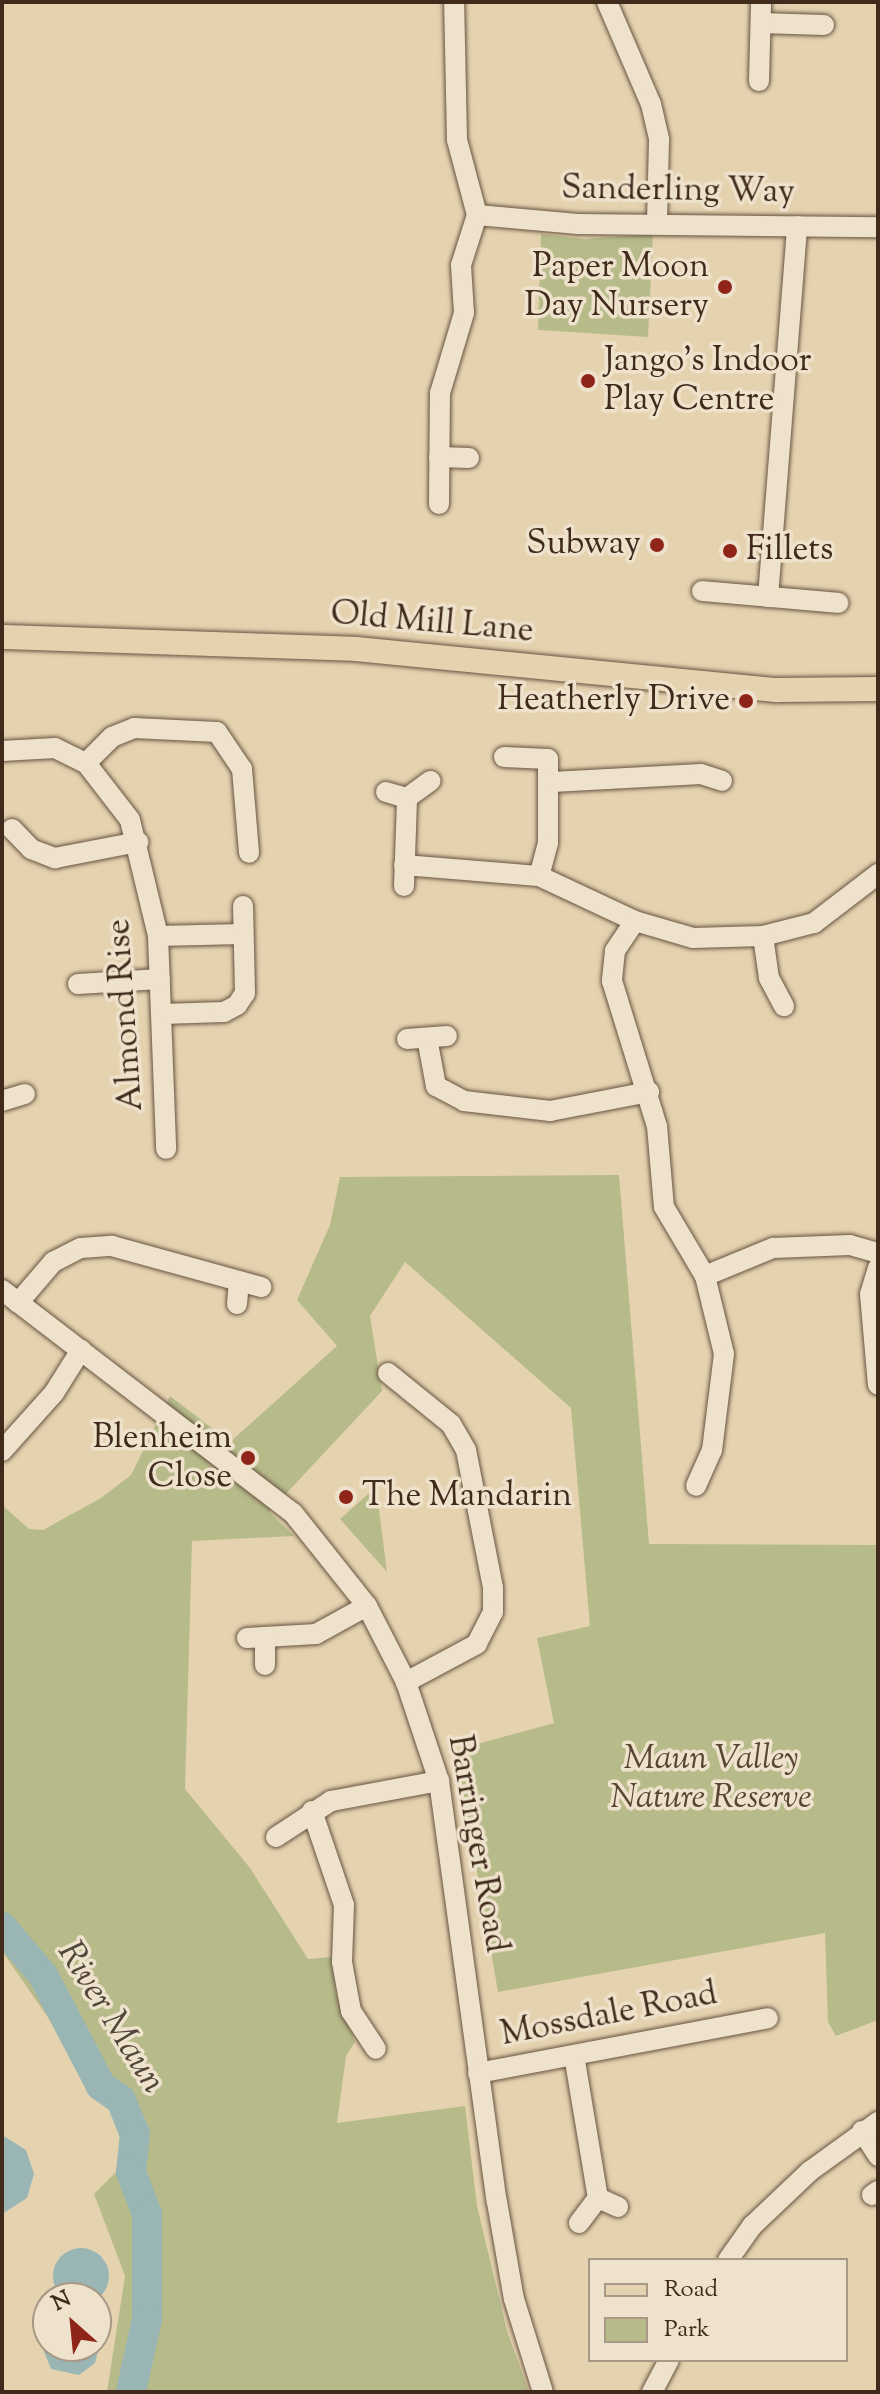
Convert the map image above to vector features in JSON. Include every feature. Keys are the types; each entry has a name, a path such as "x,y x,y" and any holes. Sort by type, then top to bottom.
{"main road":[{"name":"Old Mill Lane","path":"2,637 356,649 776,690 866,689 878,677"}],"street":[{"path":"439,504 440,393 464,313 461,265 477,215 457,140 454,2"},
{"path":"607,2 651,104 659,140 657,220"},
{"path":"759,81 761,12 824,25"},
{"name":"Sanderling Way","path":"477,215 578,224 657,220 878,227"},
{"path":"768,597 797,226"},
{"path":"439,457 469,458"},
{"path":"702,591 838,603"},
{"path":"2,751 55,748 86,763 112,737 134,728 217,732 242,769 249,853"},
{"path":"504,757 548,759 552,782 539,876"},
{"name":"Almond Rise","path":"86,763 130,820 138,842 158,936 172,1136"},
{"path":"552,782 701,774 722,781"},
{"path":"407,798 430,781"},
{"path":"386,792 407,798"},
{"path":"404,886 407,798"},
{"path":"12,829 31,849 55,858 138,842"},
{"path":"404,865 539,876 635,921 693,938 763,936 814,923 878,874"},
{"path":"162,1014 224,1012 237,1005 245,993 243,906"},
{"path":"635,921 615,951 612,981 649,1092 664,1207 705,1276 718,1314 725,1367 709,1478"},
{"path":"158,936 243,934"},
{"path":"763,936 769,978 784,1006"},
{"path":"78,984 160,979"},
{"path":"427,1038 436,1086 446,1097 550,1111 649,1092"},
{"path":"2,1101 25,1094"},
{"path":"705,1276 773,1248 850,1245 878,1253"},
{"path":"10,1296 53,1262 81,1248 112,1246 261,1287"},
{"path":"878,1268 870,1294 878,1385"},
{"path":"237,1304 239,1281"},
{"name":"Barringer Road","path":"10,1296 277,1499 367,1606 406,1682 439,1781 478,2073 514,2299 543,2392"},
{"path":"2,1451 54,1393 81,1350"},
{"path":"393,1385 451,1424 466,1450 493,1588 493,1612 477,1644 406,1682"},
{"path":"265,1665 256,1638 316,1634 367,1606"},
{"path":"276,1837 331,1801 439,1781"},
{"path":"312,1811 344,1905 342,1962 351,2011 374,2035"},
{"name":"Mossdale Road","path":"478,2073 759,2026"},
{"path":"574,2055 598,2198 579,2223"},
{"path":"729,2258 752,2226 870,2127 878,2156"},
{"path":"598,2198 618,2207"},
{"path":"652,2392 668,2362"}],"green space":[{"path":"541,234 584,239 653,234 648,337 538,330"},
{"name":"Maun Valley Nature Reserve","path":"619,1175 649,1544 878,1545 878,2020 836,2036 828,2022 825,1933 498,1992 456,1750 554,1723 537,1638 590,1626 571,1408 405,1262 370,1316 382,1391 269,1512 294,1536 192,1541 185,1789 250,1868 308,1959 331,1957 336,1994 355,2042 346,2056 337,2123 465,2106 477,2206 507,2331 529,2392 107,2392 125,2276 94,2194 139,2149 2,1951 2,1505 29,1529 43,1530 101,1498 131,1475 170,1396 230,1442 337,1346 297,1300 330,1225 340,1177"},
{"path":"376,1487 387,1572 340,1519"}],"water":[{"path":"2,2135 26,2150 34,2174 27,2198 2,2214"},
{"path":"70,2250 92,2250 107,2265 108,2282 54,2282 55,2265"},
{"path":"48,2362 95,2362 79,2375 51,2369"}],"waterway":[{"name":"River Maun","path":"2,1927 43,1975 101,2086 121,2100 135,2134 131,2172 147,2214 147,2319 131,2392"}],"place":[{"name":"Paper Moon Day Nursery","path":"725,287"},
{"name":"Jango's Indoor Play Centre","path":"588,381"},
{"name":"Subway","path":"657,545"},
{"name":"Fillets","path":"730,551"},
{"name":"Heatherly Drive","path":"746,701"},
{"name":"Blenheim Close","path":"248,1458"},
{"name":"The Mandarin","path":"346,1497"}]}
